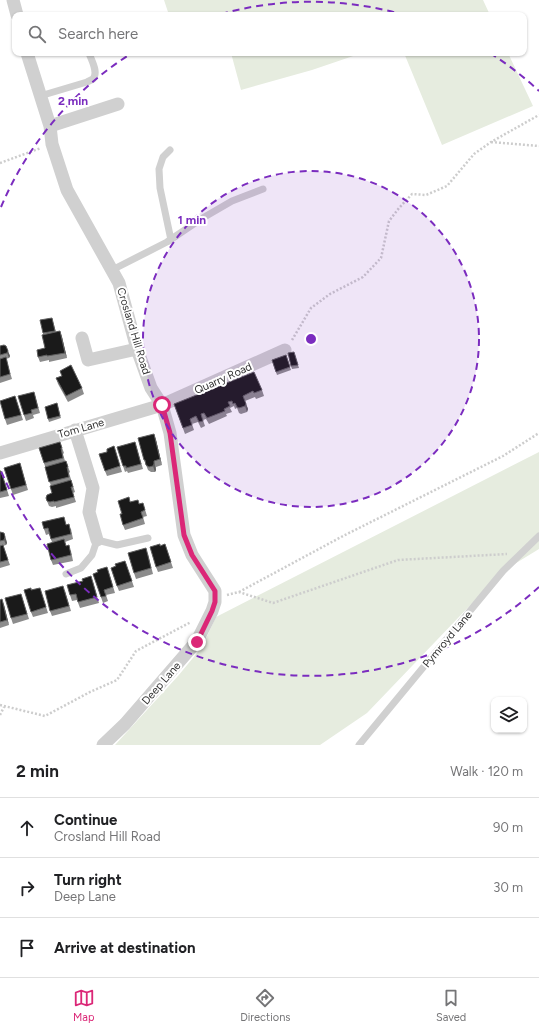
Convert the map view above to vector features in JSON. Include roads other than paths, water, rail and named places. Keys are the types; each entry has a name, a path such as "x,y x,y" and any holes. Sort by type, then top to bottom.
{"street":[{"path":"13,0 15,12"},
{"name":"Crosland Hill Road","path":"28,56 50,126 52,144 67,190 119,283 137,349 151,388 162,405 170,433 184,535 192,555 215,594"},
{"path":"50,126 118,104"},
{"path":"82,338 88,360 137,349"},
{"name":"Quarry Road","path":"162,405 285,350"},
{"name":"Tom Lane","path":"1,449 162,405"},
{"path":"75,430 93,488 89,512 97,540"},
{"name":"Deep Lane","path":"102,745 126,724 197,642 212,611 215,602 215,594"}],"lane":[{"path":"40,96 87,82 92,79 95,73 90,56"},
{"path":"170,150 163,157 159,168 160,188 171,240"},
{"path":"112,270 171,240 201,219 232,201 263,189"},
{"name":"Pymroyd Lane","path":"359,745 503,571 539,536"},
{"path":"66,574 81,568 92,555 97,540 117,545 148,538"}]}
